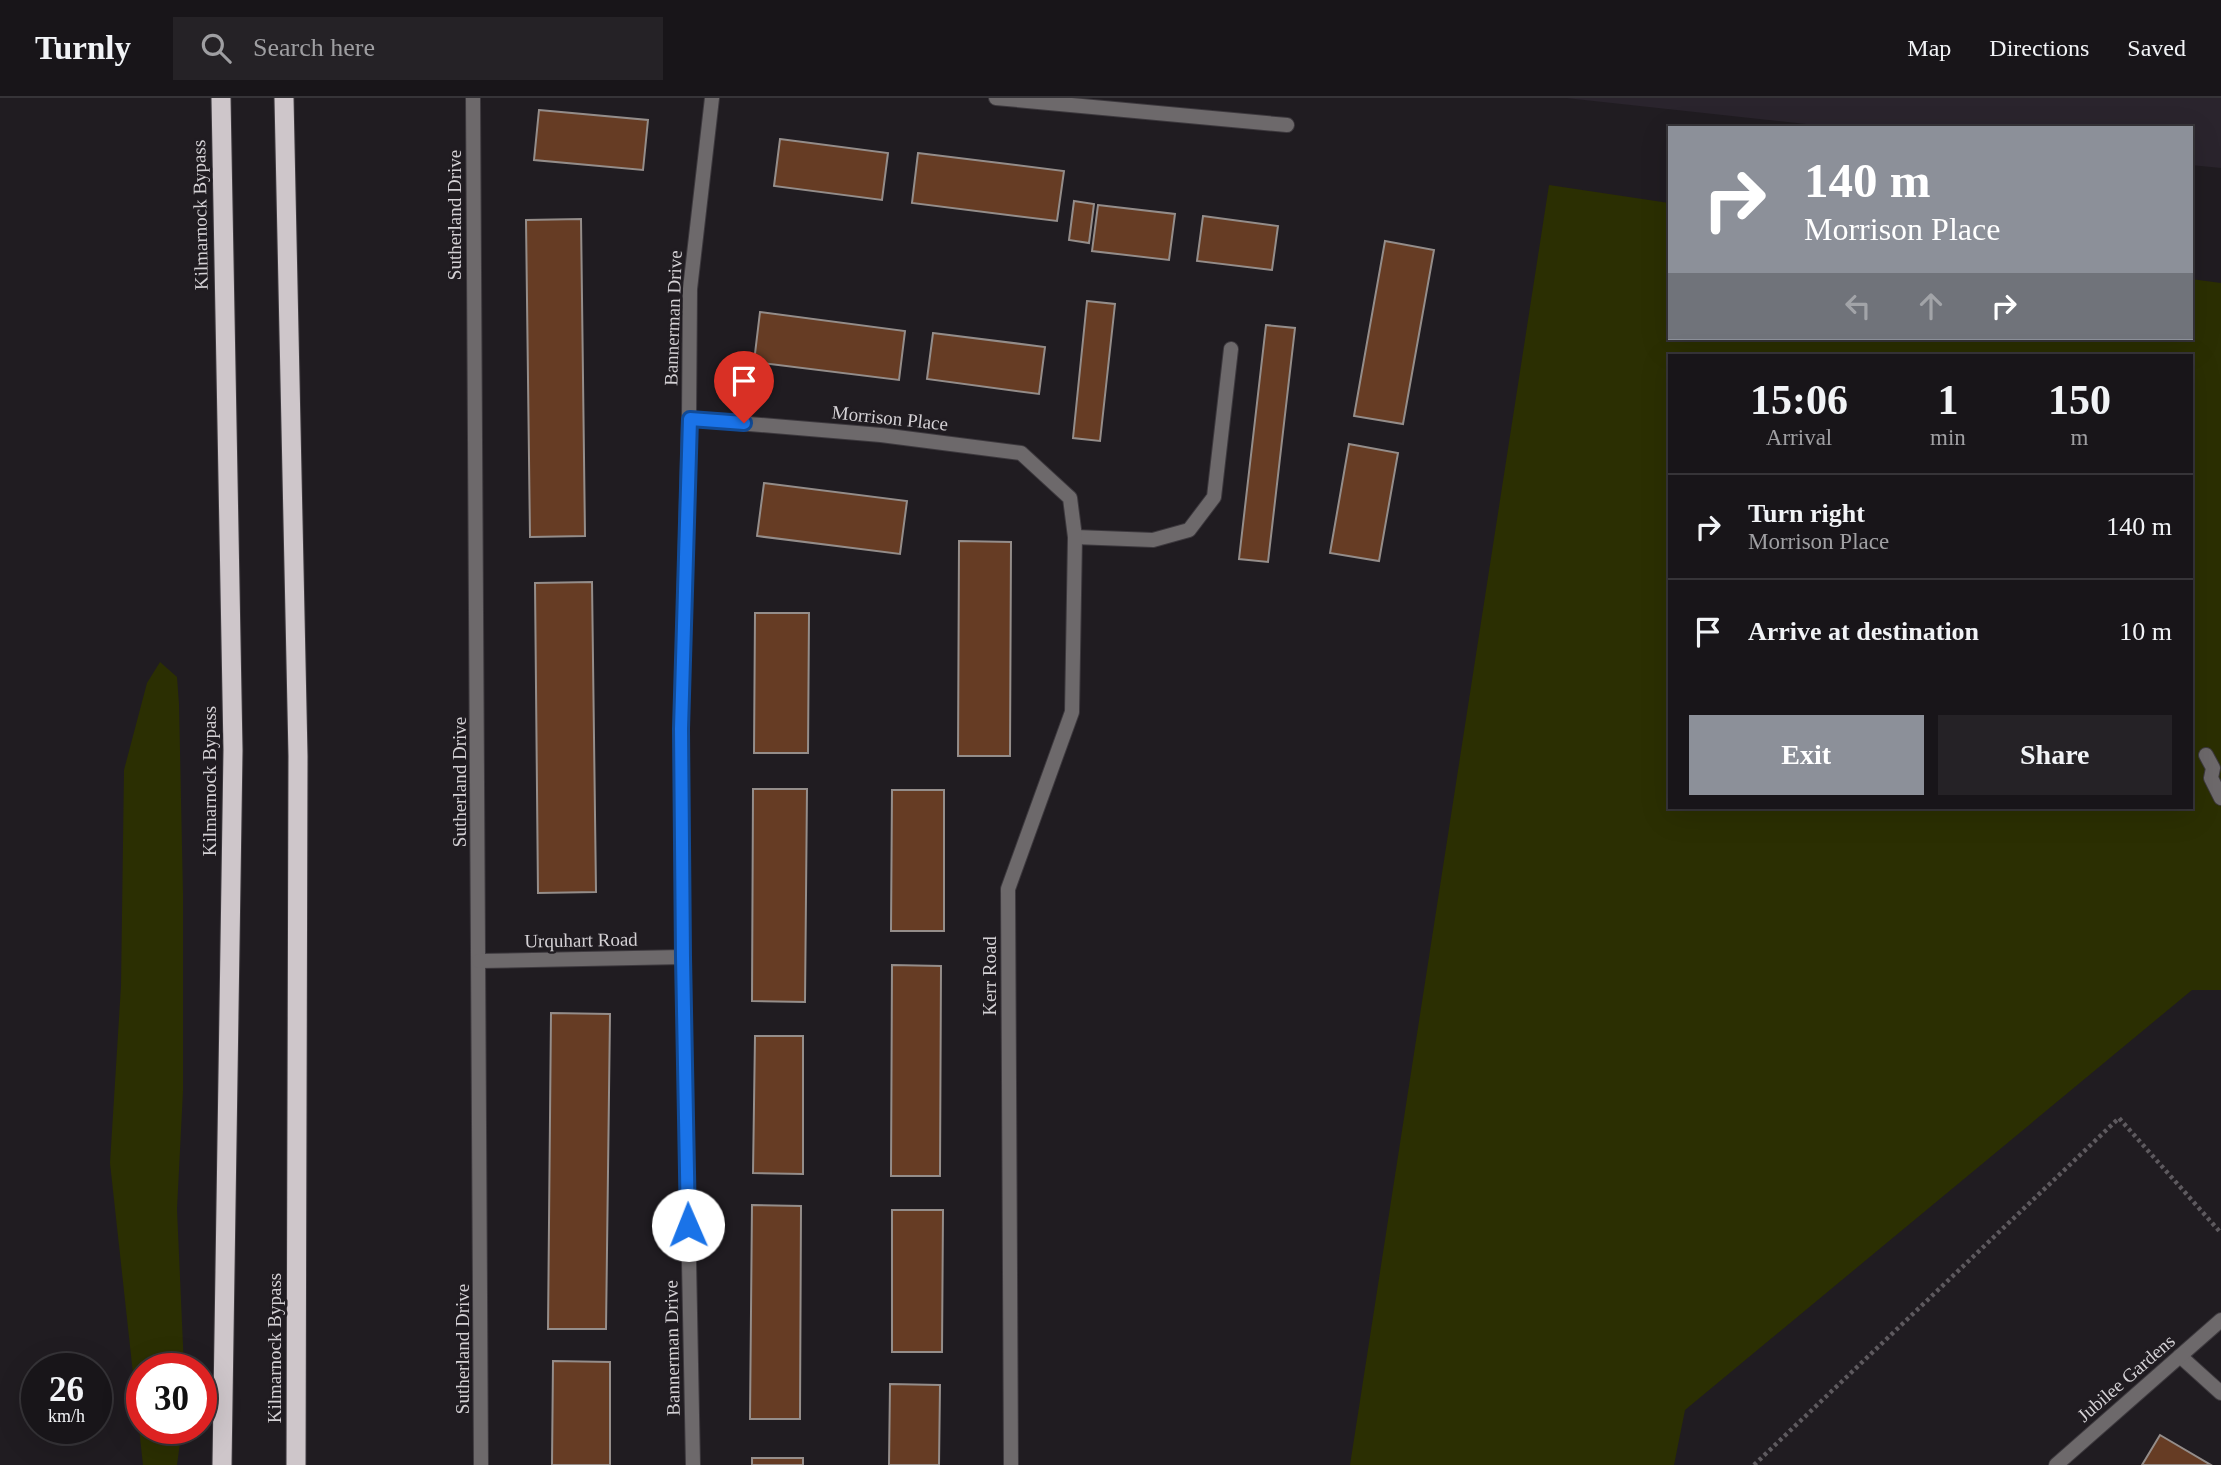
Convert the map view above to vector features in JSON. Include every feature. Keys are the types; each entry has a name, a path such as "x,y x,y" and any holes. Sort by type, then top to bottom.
{"highway":[{"name":"Kilmarnock Bypass","path":"221,98 233,750 222,1465"},
{"name":"Kilmarnock Bypass","path":"284,98 298,755 296,1465"}],"street":[{"name":"Sutherland Drive","path":"473,98 481,1465"},
{"name":"Bannerman Drive","path":"693,1465 681,729 690,419 690,289 712,98"},
{"path":"996,98 1287,125"},
{"path":"1075,537 1153,540 1189,530 1214,497 1231,349"},
{"name":"Morrison Place","path":"690,419 881,435 1021,453 1070,498"},
{"name":"Kerr Road","path":"1012,1465 1007,889 1072,712 1075,537 1070,498"},
{"path":"2206,755 2213,768 2211,778 2221,798"},
{"name":"Urquhart Road","path":"479,961 683,957"},
{"name":"Jubilee Gardens","path":"2056,1465 2221,1320"},
{"path":"2180,1356 2221,1393"}],"path":[{"path":"1754,1465 2119,1118 2221,1233"}],"shaded area":[{"path":"1566,98 2221,98 2221,168 2193,165 2193,126 1825,126"}],"green space":[{"path":"1549,185 1668,203 1668,340 2193,340 2193,279 2221,283 2221,990 2192,990 1685,1410 1674,1465 1350,1465"},
{"path":"160,662 177,677 179,704 183,1091 177,1209 183,1353 131,1353 110,1163 121,986 124,770 147,683"},
{"path":"141,1444 180,1444 177,1465 143,1465"}],"building":[{"path":"539,110 648,120 643,170 534,160"},
{"path":"780,139 888,153 882,200 774,186"},
{"path":"918,153 1064,171 1057,221 912,203"},
{"path":"1074,201 1094,204 1089,243 1069,240"},
{"path":"1098,205 1175,214 1169,260 1092,251"},
{"path":"1203,216 1278,226 1272,270 1197,261"},
{"path":"581,219 585,536 530,537 526,220"},
{"path":"1385,241 1434,250 1403,424 1354,416"},
{"path":"1087,301 1115,304 1100,441 1073,438"},
{"path":"760,312 905,331 899,380 754,362"},
{"path":"1266,325 1295,328 1268,562 1239,559"},
{"path":"933,333 1045,347 1039,394 927,379"},
{"path":"1349,444 1398,453 1379,561 1330,553"},
{"path":"764,483 907,501 900,554 757,536"},
{"path":"959,541 1011,542 1010,756 958,756"},
{"path":"592,582 596,892 538,893 535,583"},
{"path":"755,613 809,613 808,753 754,753"},
{"path":"753,789 807,789 805,1002 752,1001"},
{"path":"892,790 944,790 944,931 891,931"},
{"path":"892,965 941,966 940,1176 891,1176"},
{"path":"551,1013 610,1014 606,1329 548,1329"},
{"path":"755,1036 803,1036 803,1174 753,1173"},
{"path":"752,1205 801,1206 800,1419 750,1419"},
{"path":"892,1210 943,1210 942,1352 892,1352"},
{"path":"553,1361 610,1362 610,1465 552,1465"},
{"path":"890,1384 940,1385 939,1465 889,1465"},
{"path":"2160,1435 2211,1465 2142,1465"},
{"path":"752,1458 803,1458 803,1465 752,1465"}],"route":[{"path":"688,1225 681,729 690,419 744,423"}]}
